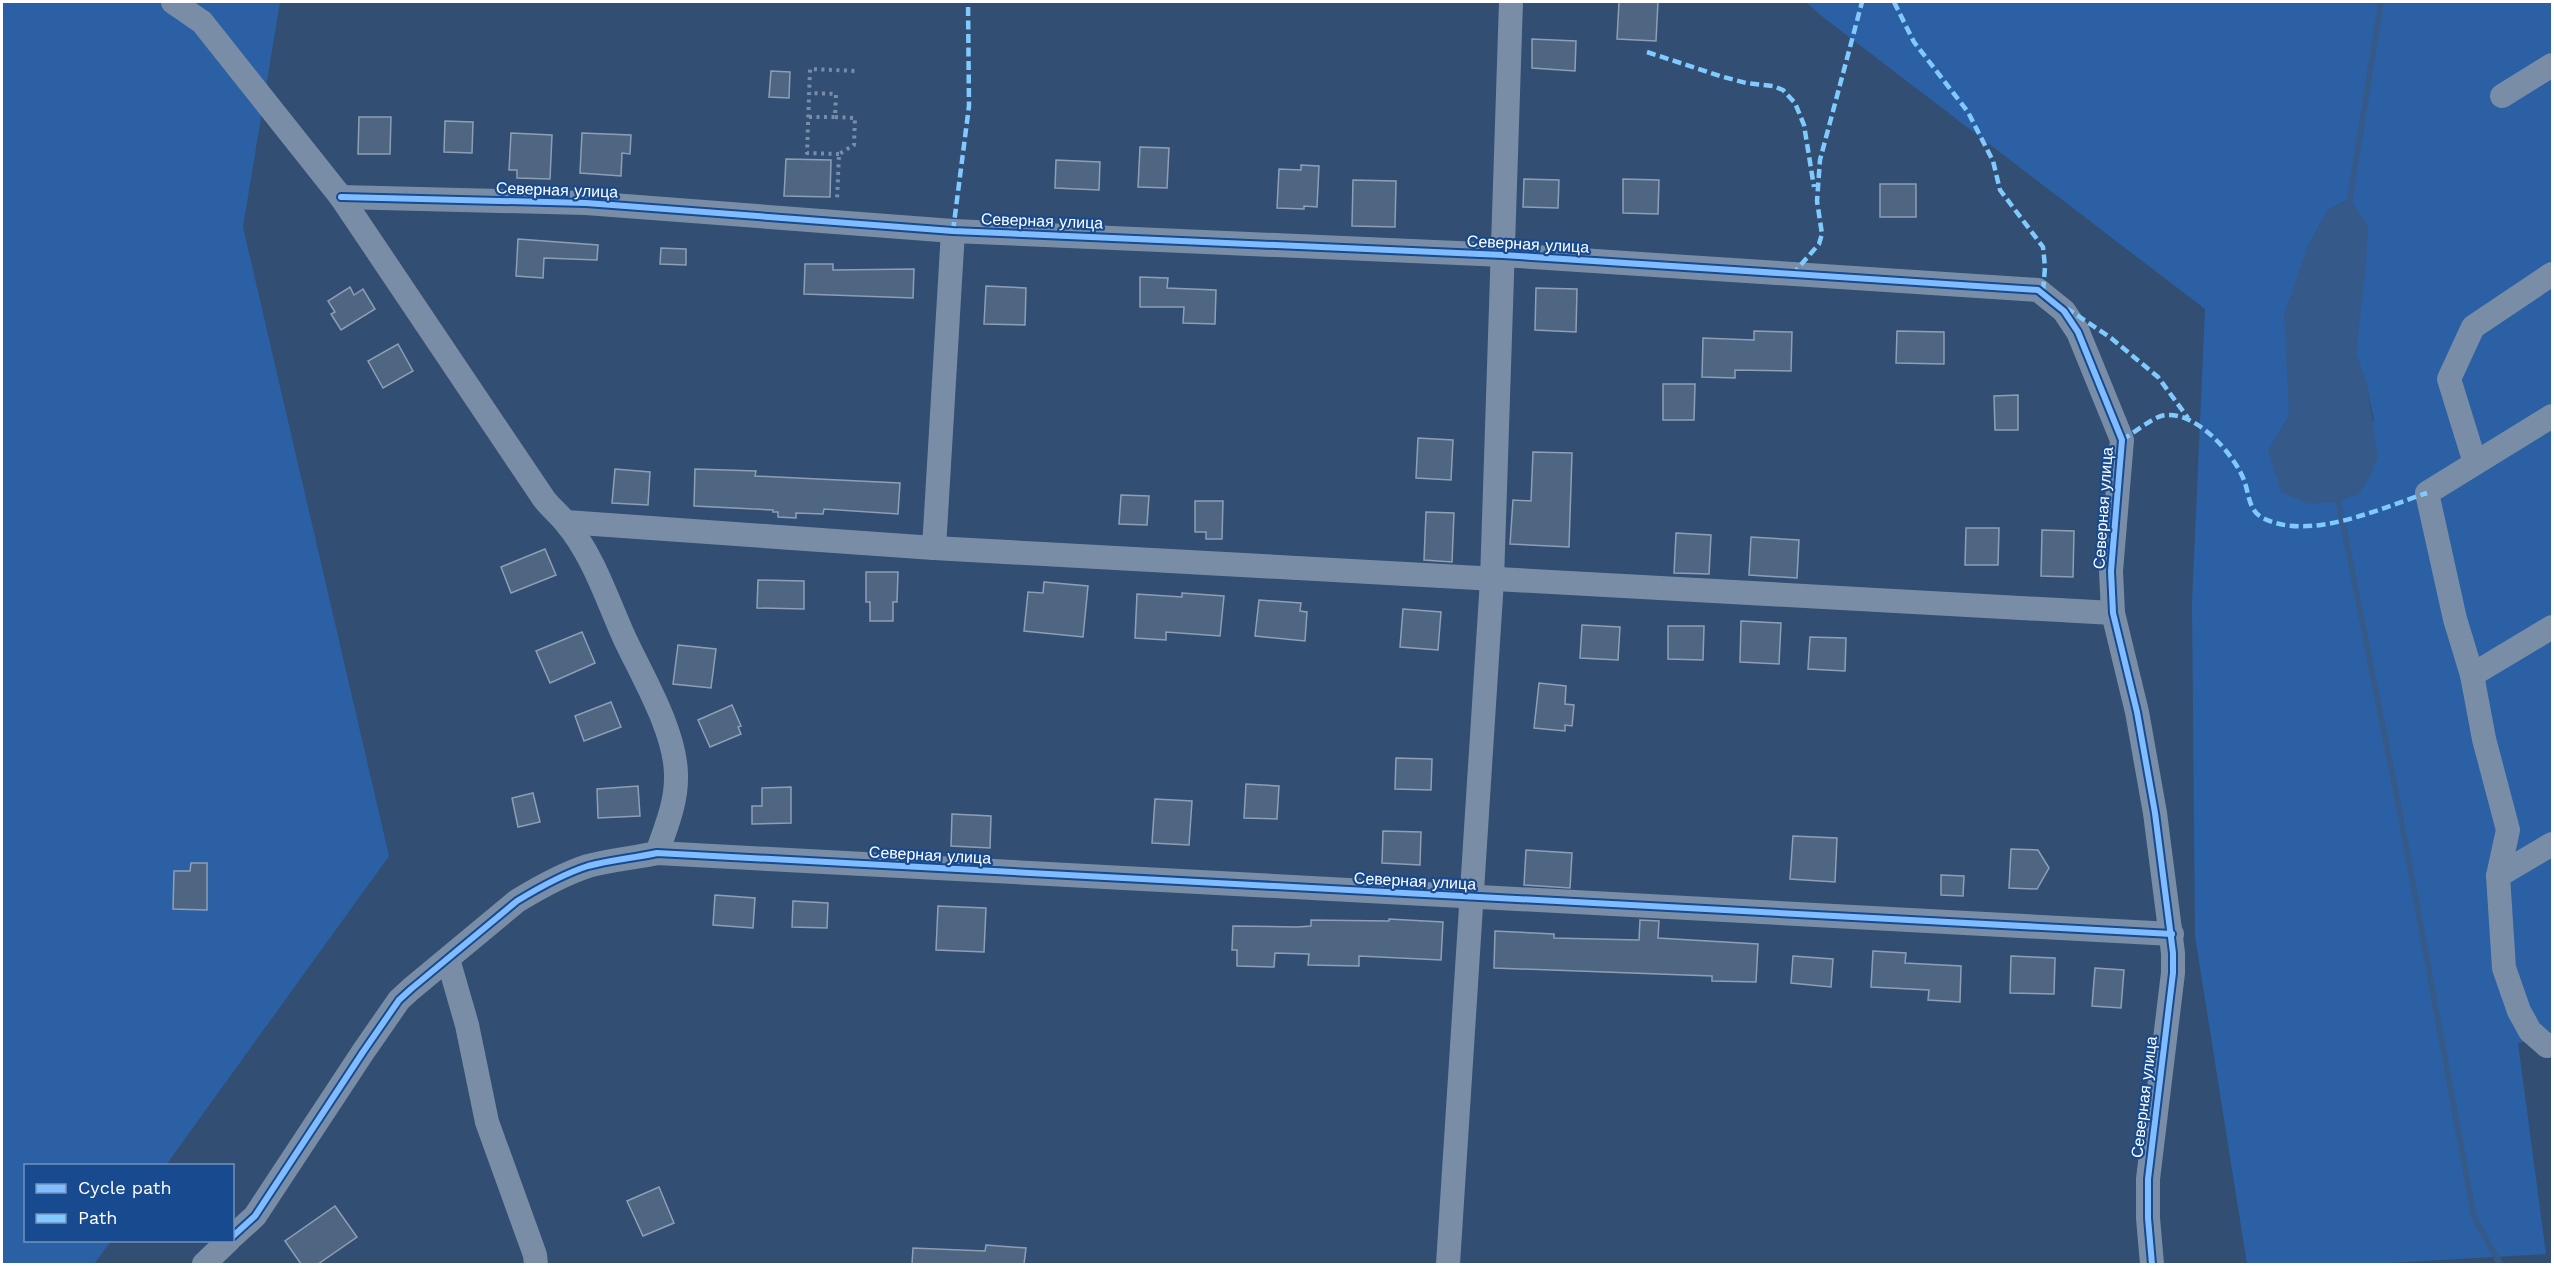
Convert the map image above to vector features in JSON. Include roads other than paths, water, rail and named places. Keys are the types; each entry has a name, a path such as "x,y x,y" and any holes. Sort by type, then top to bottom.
{"street":[{"path":"172,2 202,22 341,197 544,499 566,522 590,561 661,717 673,752 676,772 675,793 657,854"},
{"path":"1503,255 1510,2"},
{"path":"2502,96 2553,65"},
{"name":"Северная улица","path":"341,197 586,203 953,231 1503,255 1792,275 1968,284 2026,288 2043,292 2064,311 2078,333 2122,440 2111,571 2113,613 2137,712 2172,934 2173,973 2148,1179 2148,1218 2152,1264"},
{"path":"933,548 953,231"},
{"name":"Северная улица","path":"1448,1264 1492,580 1503,255"},
{"path":"2475,463 2449,379 2473,327 2553,274"},
{"path":"2553,416 2427,493 2455,619 2472,675 2484,739 2508,830 2498,876 2504,968 2519,1011 2530,1031 2547,1047 2553,1045"},
{"path":"566,522 933,548 2113,613"},
{"path":"2472,675 2553,627"},
{"path":"2498,876 2553,844"},
{"name":"Северная улица","path":"234,1235 255,1216 399,1000 517,901 553,881 591,866 657,854 2172,934"},
{"path":"448,959 467,1025 487,1122 536,1255 536,1264"},
{"path":"204,1264 227,1242"}],"waterway":[{"path":"2349,205 2381,2"},
{"path":"2337,494 2401,818 2474,1217 2500,1264"}]}
